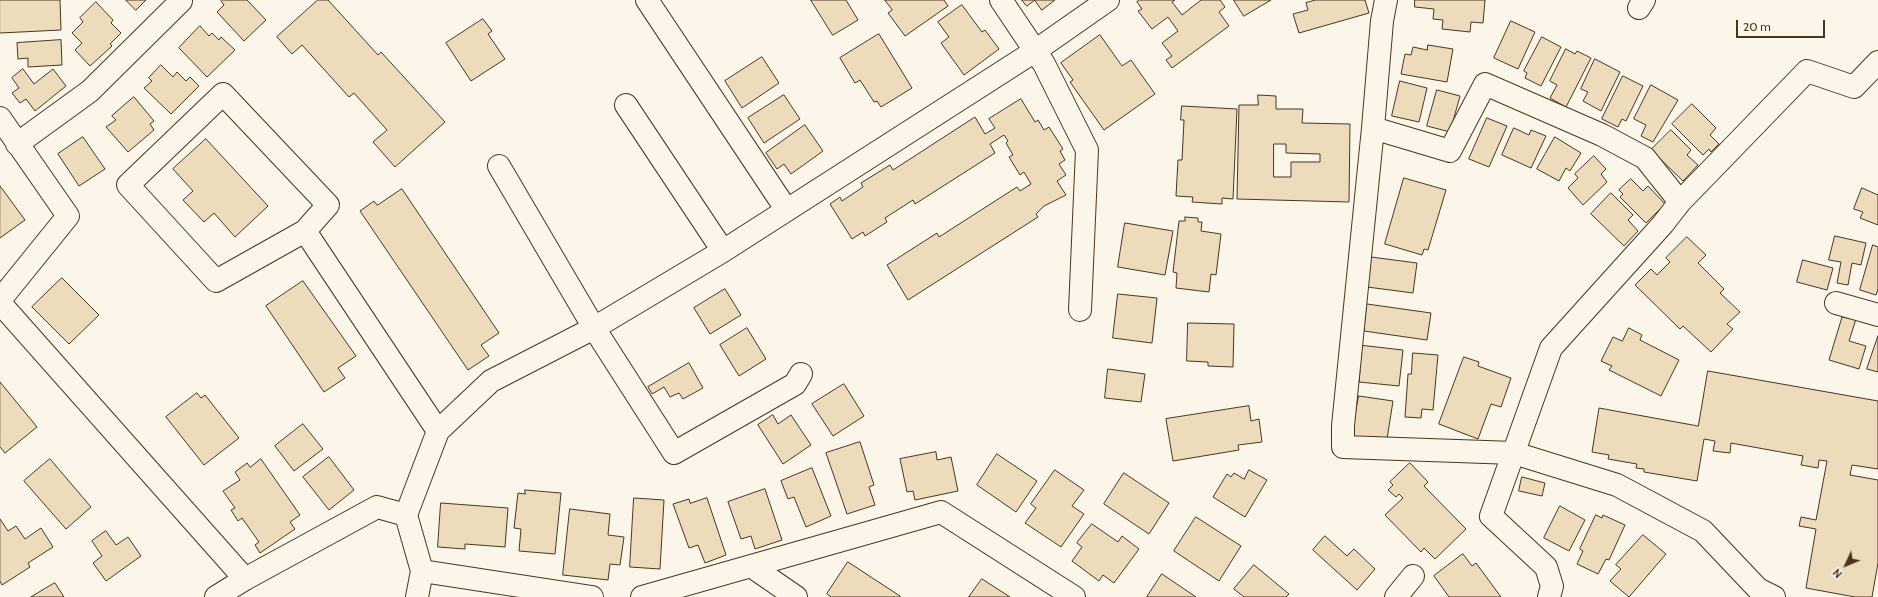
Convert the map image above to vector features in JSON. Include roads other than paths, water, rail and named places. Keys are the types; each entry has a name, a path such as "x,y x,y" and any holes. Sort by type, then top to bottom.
{"street":[{"path":"647,0 786,209"},
{"path":"1001,0 1035,51 1087,150 1080,310"},
{"path":"417,597 422,571 406,515 438,431 491,381 594,328 723,251 786,209 1035,51 1108,0"},
{"path":"1386,0 1382,21 1373,128 1343,426 1343,447 1514,453 1617,485 1703,531 1761,594"},
{"path":"17,144 90,91 181,1"},
{"path":"1549,597 1552,586 1546,567 1491,516 1551,348 1663,224 1680,202 1807,71 1854,87 1878,62"},
{"path":"1373,128 1450,151 1485,84 1602,135 1645,158 1680,202"},
{"path":"223,94 328,205 305,231 216,281 128,186 223,94"},
{"path":"626,105 723,251"},
{"path":"0,118 68,216 0,301 245,579"},
{"path":"499,166 594,328 674,453 795,384 801,374"},
{"path":"305,231 438,431"},
{"path":"1836,303 1878,315"},
{"path":"216,597 245,579 377,507 406,515"},
{"path":"642,597 941,512 1074,597"},
{"path":"751,566 796,597"},
{"path":"422,571 592,597"},
{"path":"1396,597 1413,576"}]}
